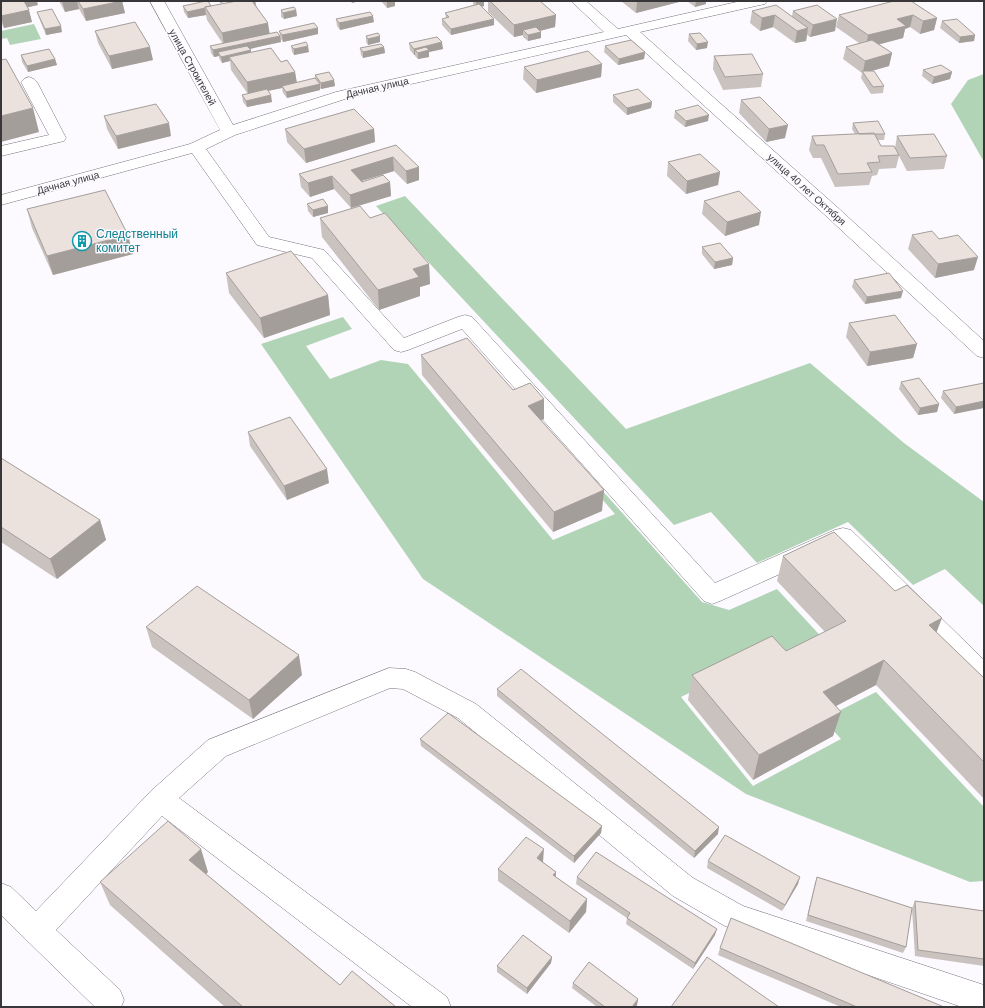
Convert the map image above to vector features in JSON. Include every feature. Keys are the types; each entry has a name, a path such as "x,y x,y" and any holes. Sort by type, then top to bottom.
{"street":[{"name":"улица Строителей","path":"157,1 229,132"},
{"name":"улица 40 лет Октября","path":"578,1 621,32 650,48 819,200 984,352"},
{"name":"Дачная улица","path":"1,200 196,147 229,132 340,95 760,1"},
{"path":"1,151 58,138 29,82"},
{"path":"196,147 263,241 318,254 401,346 465,321 712,595 843,536 984,676"},
{"path":"37,930 160,799 217,748 389,678 406,679 467,711 682,887 735,917 984,1000"},
{"path":"160,799 436,1007"},
{"path":"1,896 37,930 109,1005"}],"green space":[{"path":"34,24 41,39 10,45 7,38 1,39 1,31"},
{"path":"984,74 984,162 951,104 968,80"},
{"path":"405,196 626,429 810,363 904,443 984,502 984,606 945,569 913,585 848,522 757,563 711,512 674,525 376,206"},
{"path":"343,317 352,329 306,346 330,379 381,360 408,364 553,540 615,514 554,444 558,441 702,602 729,610 777,589 829,645 766,655 681,697 753,786 841,739 823,719 876,692 984,807 984,881 970,882 746,794 423,579 261,344"}],"building":[{"path":"1,1 24,1 29,10 1,16"},
{"path":"78,1 122,1 83,9"},
{"path":"208,1 211,6 187,12 183,6"},
{"path":"237,1 252,1 268,23 222,33 205,7"},
{"path":"490,1 540,1 556,15 514,25"},
{"path":"894,1 911,1 937,18 923,21 913,15 897,19 906,26 868,35 839,15"},
{"path":"479,4 494,19 451,29 442,19 449,17 445,13"},
{"path":"776,5 808,28 797,31 775,15 762,18 752,11"},
{"path":"817,5 837,19 813,25 793,11"},
{"path":"294,7 296,10 283,13 281,10"},
{"path":"52,9 61,26 45,29 37,12"},
{"path":"370,12 373,16 339,23 336,19"},
{"path":"957,19 975,35 960,37 942,21"},
{"path":"135,22 150,47 109,56 95,31"},
{"path":"314,23 318,28 282,35 279,31"},
{"path":"536,27 541,32 528,35 523,30"},
{"path":"277,32 280,36 213,50 210,46"},
{"path":"378,33 380,36 368,39 366,36"},
{"path":"700,33 708,42 697,44 689,34"},
{"path":"437,37 442,42 414,49 409,43"},
{"path":"631,40 645,52 619,59 605,46"},
{"path":"872,40 892,53 865,61 846,47"},
{"path":"306,42 308,46 294,49 291,46"},
{"path":"381,44 384,47 363,52 360,48"},
{"path":"247,46 251,50 221,57 218,52"},
{"path":"426,47 429,50 418,53 415,50"},
{"path":"271,48 281,62 287,60 295,72 247,82 229,57"},
{"path":"49,49 55,59 27,66 21,55"},
{"path":"588,51 602,64 537,80 524,67"},
{"path":"752,54 763,74 725,77 714,56"},
{"path":"6,59 33,108 1,116 1,60"},
{"path":"941,65 952,72 934,77 923,70"},
{"path":"862,71 874,71 884,86 873,87"},
{"path":"329,72 334,80 321,83 315,75"},
{"path":"315,78 320,84 286,92 282,86"},
{"path":"267,89 271,95 246,101 242,95"},
{"path":"638,89 652,102 627,108 613,95"},
{"path":"760,97 788,125 769,129 741,100"},
{"path":"156,104 169,123 116,136 104,116"},
{"path":"698,105 709,115 686,121 675,111"},
{"path":"354,109 374,129 304,149 285,129"},
{"path":"878,121 885,134 859,134 853,123"},
{"path":"874,133 881,146 894,146 899,155 878,156 880,162 867,163 872,172 838,174 824,145 816,145 812,136"},
{"path":"934,134 947,156 910,158 897,136"},
{"path":"396,145 419,167 406,171 393,157 351,170 362,182 383,175 390,182 350,195 332,176 308,183 299,174"},
{"path":"700,154 720,172 687,181 668,162"},
{"path":"105,190 128,235 47,256 27,209"},
{"path":"739,191 761,212 727,222 704,201"},
{"path":"323,199 328,206 313,210 307,204"},
{"path":"360,206 370,218 385,213 429,264 413,269 419,277 378,290 320,218"},
{"path":"932,231 939,239 958,235 978,257 938,264 912,235"},
{"path":"720,243 733,258 715,262 702,247"},
{"path":"291,251 328,295 260,318 226,273"},
{"path":"889,273 903,291 867,297 854,280"},
{"path":"895,315 917,344 870,352 849,323"},
{"path":"467,338 513,390 530,383 544,399 528,406 604,490 554,512 421,355"},
{"path":"919,378 939,404 920,408 901,382"},
{"path":"984,383 984,401 956,407 943,391"},
{"path":"290,417 327,469 284,486 248,432"},
{"path":"1,458 100,520 50,559 1,527"},
{"path":"834,532 895,591 907,585 942,618 929,625 984,678 984,762 884,660 823,692 841,712 759,755 692,675 772,636 786,651 846,621 783,556"},
{"path":"197,586 299,655 249,700 146,627"},
{"path":"521,669 719,827 695,851 497,689"},
{"path":"448,713 602,826 574,856 420,739"},
{"path":"168,821 201,849 189,860 340,985 352,971 396,1007 243,1007 100,882"},
{"path":"725,835 800,877 785,905 708,861"},
{"path":"526,837 544,849 537,858 556,872 553,875 587,899 570,921 498,869"},
{"path":"596,852 717,929 695,963 627,918 630,913 577,877"},
{"path":"817,877 912,908 906,947 808,915"},
{"path":"915,901 984,911 984,959 918,950"},
{"path":"731,918 944,1007 857,1007 720,948"},
{"path":"523,935 552,957 527,988 497,966"},
{"path":"707,957 779,1007 671,1007"},
{"path":"589,962 638,999 632,1007 605,1007 573,983"}],"place":[{"name":"Следственный комитет","path":"82,241"}]}
